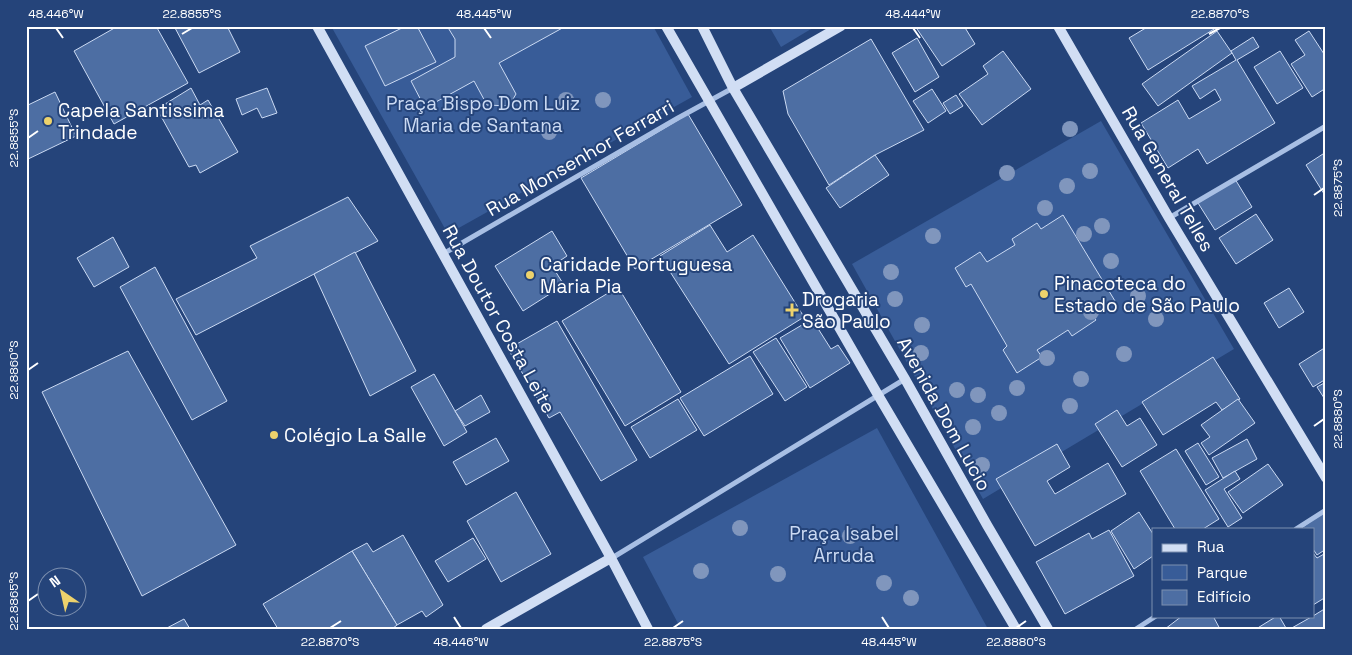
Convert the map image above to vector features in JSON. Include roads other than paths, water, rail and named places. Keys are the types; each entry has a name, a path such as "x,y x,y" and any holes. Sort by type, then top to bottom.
{"street":[{"name":"Rua Doutor Costa Leite","path":"317,26 611,558 648,629"},
{"path":"666,26 878,395 1016,629"},
{"name":"Avenida Dom Lucio","path":"702,26 733,88 905,379 1048,629"},
{"path":"733,88 841,26"},
{"name":"Rua General Telles","path":"1058,26 1169,218 1326,478"},
{"name":"Rua Monsenhor Ferrarri","path":"443,254 733,88"},
{"path":"1169,218 1326,126"},
{"path":"486,629 611,558 905,379"},
{"path":"1298,528 1326,510"},
{"path":"1136,629 1153,618"}],"place":[{"name":"Capela Santissima Trindade","path":"48,121"},
{"name":"Caridade Portuguesa Maria Pia","path":"530,275"},
{"name":"Pinacoteca do Estado de São Paulo","path":"1044,294"},
{"name":"Drogaria São Paulo","path":"792,310"},
{"name":"Colégio La Salle","path":"274,435"}],"park label":[{"name":"Praça Bispo Dom Luiz Maria de Santana","path":"483,114"},
{"name":"Praça Isabel Arruda","path":"844,544"}]}
